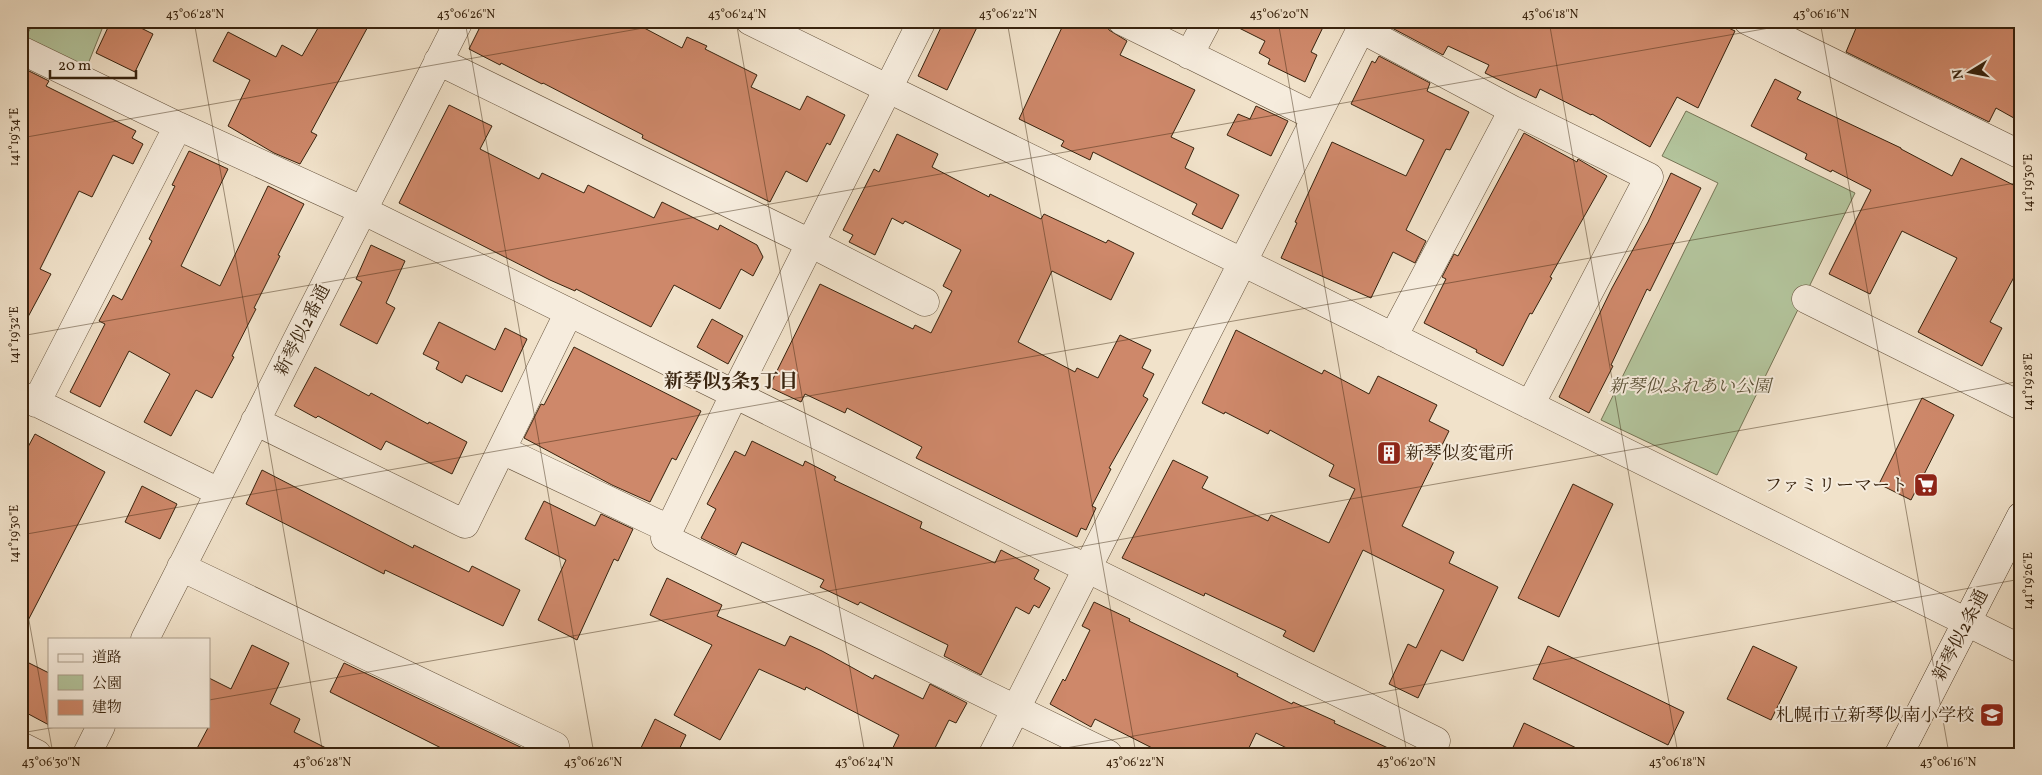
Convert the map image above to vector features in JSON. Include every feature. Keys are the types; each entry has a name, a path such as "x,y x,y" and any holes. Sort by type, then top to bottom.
{"street":[{"name":"新琴似2番通","path":"146,638 459,21"},
{"path":"750,21 1243,262 2021,649"},
{"path":"922,21 734,395 665,538 1108,754"},
{"path":"1122,21 1316,117"},
{"path":"1189,55 1206,21"},
{"path":"1748,21 2021,155"},
{"path":"993,754 1363,25 1513,110 1649,177 1530,405"},
{"path":"21,50 178,126 362,210 1436,741 1430,754"},
{"path":"438,61 810,243 924,302"},
{"path":"1393,337 1513,110"},
{"path":"178,126 29,399 219,492"},
{"path":"1806,299 2021,406"},
{"path":"255,421 465,524 569,312"},
{"path":"502,450 669,529"},
{"name":"新琴似2条通","path":"1899,754 2021,516"},
{"path":"181,567 555,746 551,754"},
{"path":"87,754 100,728"},
{"path":"21,746 37,754"}],"green space":[{"path":"34,21 86,21 102,29 86,69 25,39"},
{"name":"新琴似ふれあい公園","path":"1686,111 1855,193 1717,475 1601,420 1718,183 1662,156"}],"building":[{"path":"111,21 127,21 153,34 135,72 96,53"},
{"path":"322,21 371,21 311,132 317,135 300,164 274,153 228,126 250,80 213,61 228,32 276,57 282,45 302,56"},
{"path":"483,21 631,21 682,48 687,37 707,46 705,49 757,75 751,87 800,110 807,96 845,115 830,145 827,143 807,182 786,171 770,202 642,138 643,135 543,83 501,63 500,65 469,49"},
{"path":"944,21 980,21 947,90 918,76"},
{"path":"1065,21 1106,21 1109,30 1127,41 1120,55 1195,90 1171,137 1194,148 1185,168 1239,195 1222,229 1192,214 1197,204 1093,152 1090,160 1061,146 1064,141 1019,119"},
{"path":"1225,21 1326,21 1311,52 1317,55 1305,82 1268,64 1270,59 1259,53 1265,41"},
{"path":"1395,21 1714,21 1735,31 1698,108 1677,97 1650,147 1592,114 1540,89 1536,98 1485,73 1489,65 1448,46 1443,55 1392,28"},
{"path":"1859,21 2021,21 2021,122 1996,108 1989,122 1846,52"},
{"path":"1379,56 1430,83 1427,91 1469,112 1450,150 1446,149 1406,230 1426,241 1415,263 1393,252 1371,298 1281,258 1297,223 1295,222 1332,142 1406,176 1424,140 1351,104 1372,61 1375,63"},
{"path":"21,67 49,81 46,86 136,131 132,138 143,144 133,164 113,155 92,197 79,191 40,269 51,274 21,330"},
{"path":"1775,79 1801,92 1797,99 1901,148 1952,176 1961,158 2021,189 2021,264 1990,322 2002,328 1982,366 1918,332 1957,258 1902,231 1870,294 1829,274 1871,190 1832,170 1831,172 1805,159 1807,154 1751,126"},
{"path":"449,105 492,126 480,149 539,179 542,173 584,193 588,185 654,218 662,202 718,230 720,225 757,245 763,257 753,276 741,269 720,309 674,285 651,327 576,289 575,291 550,280 399,203"},
{"path":"1256,106 1288,121 1271,156 1227,135 1238,114 1250,119"},
{"path":"1524,133 1577,162 1578,159 1607,176 1550,277 1552,278 1532,314 1530,313 1503,366 1476,352 1477,350 1424,323 1446,279 1442,277 1454,254 1458,256"},
{"path":"897,134 938,154 932,167 989,197 990,194 1041,219 1044,214 1106,243 1108,240 1134,253 1111,300 1052,271 1018,342 1075,372 1077,368 1098,378 1120,335 1151,350 1142,368 1154,374 1143,396 1148,399 1109,468 1111,469 1092,506 1096,508 1086,530 1081,528 1077,537 916,458 922,447 847,408 845,413 805,394 801,402 769,387 820,284 913,329 915,325 931,333 952,291 943,286 961,250 905,221 903,224 892,218 875,255 849,242 853,235 843,230 874,169 879,172"},
{"path":"189,151 228,169 181,266 220,286 268,186 304,204 278,255 280,256 254,308 256,309 232,356 234,357 212,398 196,390 171,436 144,422 170,374 129,351 100,407 70,392 105,324 99,321 113,295 122,300 152,241 149,239 175,186 172,185"},
{"path":"1671,173 1701,188 1650,291 1647,289 1611,365 1613,366 1589,413 1559,397"},
{"path":"371,245 405,261 386,303 395,308 377,344 340,325 362,282 356,279"},
{"path":"712,319 743,336 728,364 697,347"},
{"path":"439,322 495,350 505,328 527,339 502,392 466,375 462,383 436,369 439,362 423,354"},
{"path":"1236,330 1322,374 1324,370 1369,394 1378,376 1437,405 1429,421 1449,431 1402,526 1454,552 1449,563 1498,587 1463,661 1441,650 1418,698 1389,684 1408,644 1416,648 1444,590 1363,550 1314,652 1283,636 1286,631 1205,593 1204,596 1122,558 1173,460 1208,477 1202,488 1268,521 1271,515 1329,543 1355,489 1329,476 1334,465 1270,430 1268,434 1225,412 1224,414 1202,403"},
{"path":"574,347 701,411 676,460 672,458 650,502 612,485 524,438 541,404 544,405"},
{"path":"315,367 369,396 371,393 428,424 429,422 467,442 452,474 386,441 381,450 318,416 316,418 294,406"},
{"path":"1922,398 1954,415 1911,500 1879,484"},
{"path":"35,434 105,472 21,634 21,460"},
{"path":"752,441 803,466 805,461 836,477 834,480 922,522 920,528 995,563 1001,550 1039,570 1034,579 1050,588 1039,608 1034,605 1029,614 1016,607 981,675 944,656 948,645 860,602 858,605 820,587 824,580 742,542 736,555 701,538 716,509 707,504 735,451 745,456"},
{"path":"262,470 413,548 414,545 469,572 472,566 520,590 503,626 385,570 384,574 246,504"},
{"path":"1573,484 1613,504 1559,617 1518,598"},
{"path":"142,486 177,504 160,539 125,522"},
{"path":"544,501 595,526 601,514 633,529 618,561 614,559 577,640 538,620 566,560 525,539"},
{"path":"667,578 722,605 717,616 785,646 790,636 873,679 875,675 923,699 930,684 967,703 956,723 949,720 932,754 890,754 899,735 806,687 805,690 759,669 720,740 674,715 712,645 650,615"},
{"path":"1094,602 1238,674 1237,676 1292,704 1293,702 1335,721 1334,723 1401,754 1299,754 1256,733 1246,754 1164,754 1095,719 1091,727 1050,704 1063,679 1065,681 1090,630 1082,626"},
{"path":"252,645 289,663 270,704 300,719 294,732 338,754 194,754 208,728 210,728 210,678 231,689"},
{"path":"1548,646 1684,712 1668,745 1533,679"},
{"path":"1753,646 1797,667 1771,720 1727,699"},
{"path":"21,659 48,672 48,724 21,710"},
{"path":"344,663 535,754 453,754 330,692"},
{"path":"655,719 686,735 677,754 638,754"},
{"path":"1524,723 1589,754 1510,754"}],"place":[{"name":"新琴似変電所","path":"1389,453"},
{"name":"ファミリーマート","path":"1926,485"},
{"name":"札幌市立新琴似南小学校","path":"1992,715"}],"district":[{"name":"新琴似3条3丁目","path":"731,380"}]}
